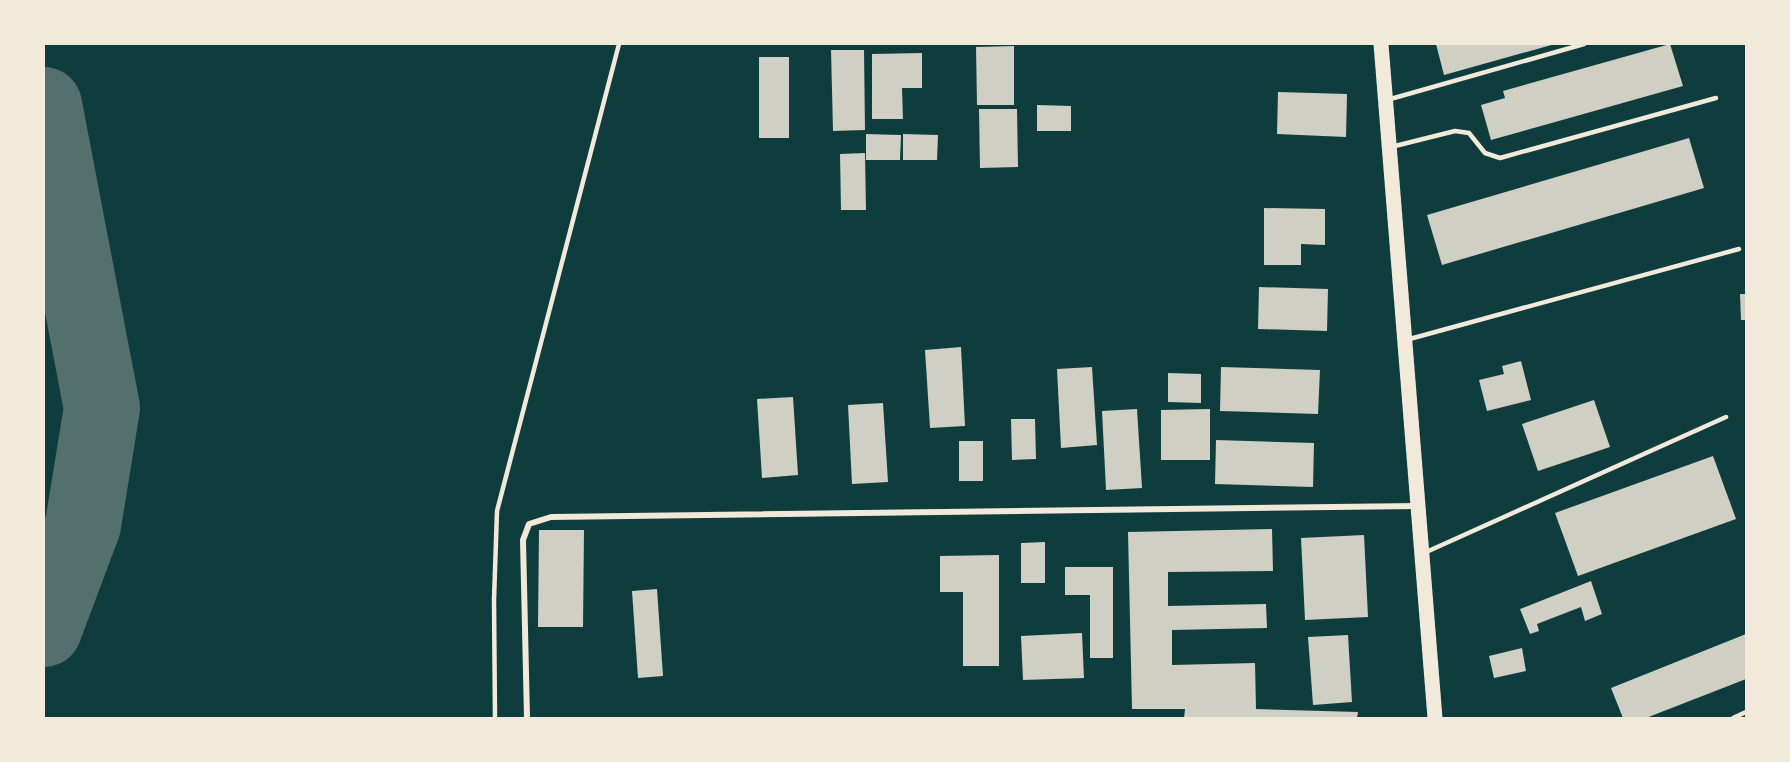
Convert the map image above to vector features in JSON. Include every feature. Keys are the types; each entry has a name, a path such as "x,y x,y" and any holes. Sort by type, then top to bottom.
{"main road":[{"path":"1381,44 1420,555 1435,718"}],"street":[{"path":"527,718 523,540 530,524 551,517 1417,506"}],"lane":[{"path":"495,718 494,600 497,512 619,44"},
{"path":"1384,101 1584,44"},
{"path":"1388,147 1455,131 1469,133 1485,153 1500,158 1716,98"},
{"path":"1404,341 1739,249"},
{"path":"1420,555 1726,417"},
{"path":"1733,718 1746,712"}],"building":[{"path":"1436,44 1555,44 1444,75"},
{"path":"1670,44 1683,86 1491,140 1481,105 1505,98 1503,91"},
{"path":"1014,46 1014,105 977,105 976,47"},
{"path":"831,50 864,50 865,130 833,131"},
{"path":"922,53 922,88 902,88 903,119 872,119 872,54"},
{"path":"759,57 789,57 789,138 759,138"},
{"path":"1278,92 1347,94 1346,137 1277,134"},
{"path":"1037,105 1071,106 1071,131 1037,131"},
{"path":"979,109 1017,109 1018,167 980,168"},
{"path":"866,134 901,135 900,160 866,160"},
{"path":"903,134 938,135 937,160 903,160"},
{"path":"1689,138 1704,188 1442,265 1427,215"},
{"path":"865,153 866,210 841,210 840,154"},
{"path":"1264,208 1325,209 1325,245 1301,244 1301,265 1264,265"},
{"path":"1259,287 1328,289 1327,331 1258,329"},
{"path":"1740,294 1746,294 1746,320 1741,320"},
{"path":"961,347 965,426 930,428 925,350"},
{"path":"1521,361 1531,400 1487,411 1479,380 1504,374 1502,366"},
{"path":"1092,367 1097,445 1061,448 1057,369"},
{"path":"1221,367 1320,370 1318,414 1220,411"},
{"path":"1168,373 1201,374 1201,403 1168,402"},
{"path":"793,397 798,475 762,478 757,399"},
{"path":"1594,400 1610,447 1538,471 1522,424"},
{"path":"883,403 888,482 852,484 848,405"},
{"path":"1137,409 1142,488 1106,490 1102,411"},
{"path":"1210,409 1210,460 1161,460 1161,410"},
{"path":"1011,419 1035,419 1036,459 1012,460"},
{"path":"1216,440 1314,443 1313,487 1215,484"},
{"path":"959,441 983,441 983,481 959,481"},
{"path":"1713,456 1736,519 1578,576 1555,513"},
{"path":"1272,529 1273,571 1168,572 1168,606 1266,604 1267,628 1172,630 1172,665 1255,663 1256,709 1358,712 1357,718 1184,718 1185,709 1132,709 1128,532"},
{"path":"539,530 584,530 583,627 538,627"},
{"path":"1364,535 1368,617 1305,620 1301,538"},
{"path":"1045,542 1045,583 1021,583 1021,543"},
{"path":"999,555 999,666 963,666 963,592 940,592 940,556"},
{"path":"1065,567 1113,567 1113,658 1090,658 1090,595 1065,595"},
{"path":"1591,581 1602,614 1585,621 1581,607 1537,624 1539,631 1530,634 1520,609"},
{"path":"657,589 663,676 638,678 632,591"},
{"path":"1082,633 1084,678 1023,680 1021,636"},
{"path":"1746,634 1746,679 1646,718 1623,718 1611,688"},
{"path":"1348,635 1352,702 1313,705 1308,637"},
{"path":"1522,648 1526,671 1494,678 1489,656"}],"taxiway":[{"path":"44,105 102,408 83,525 44,629"}]}
